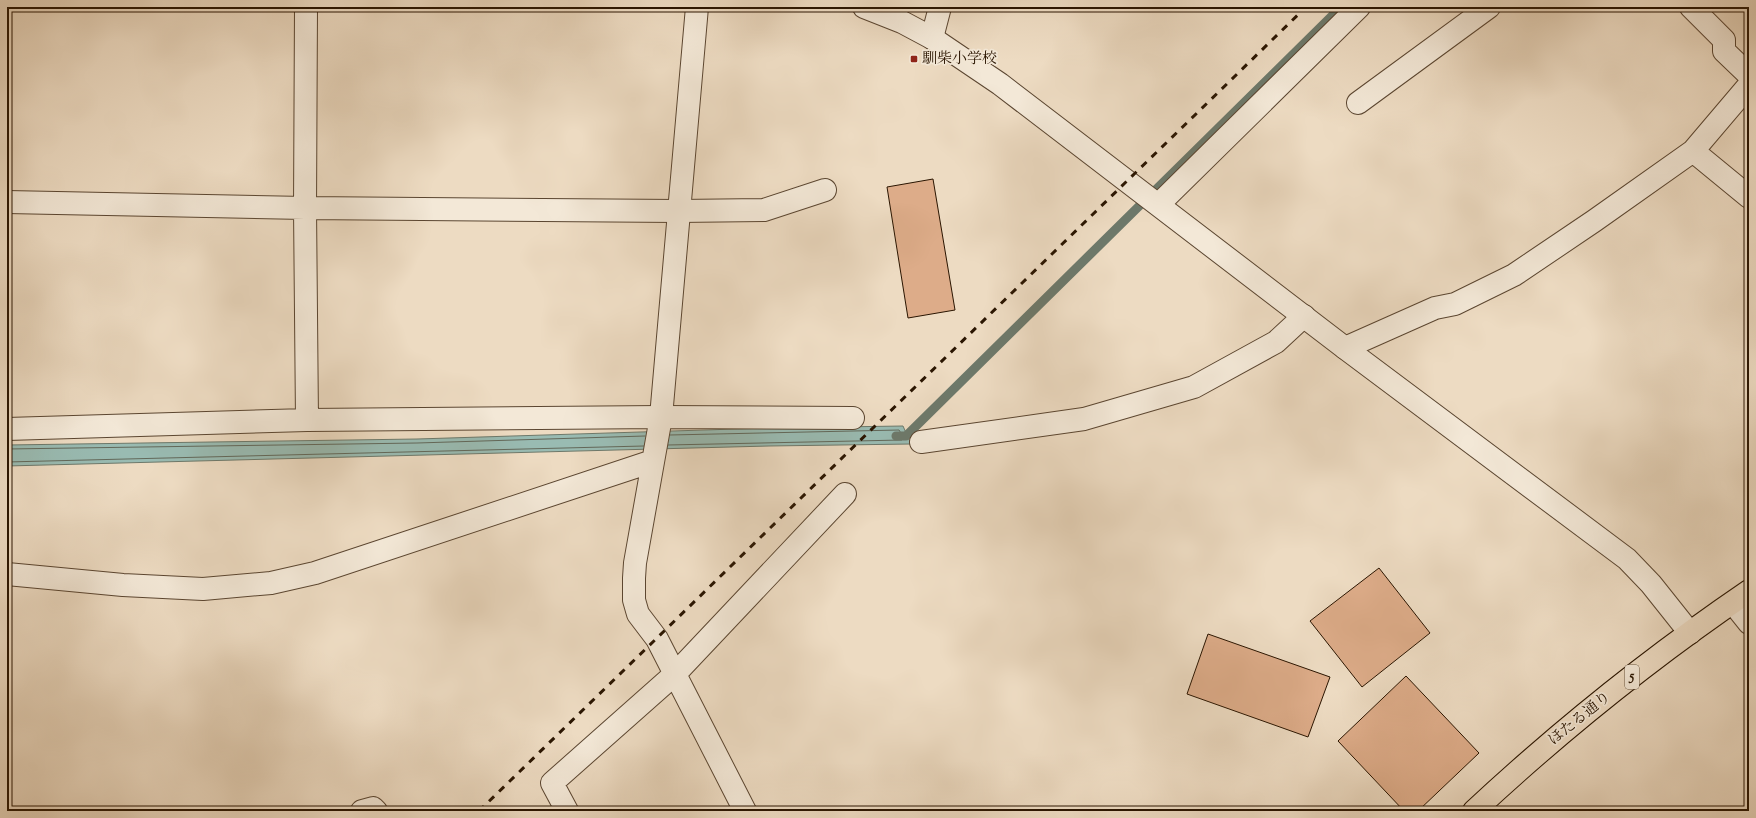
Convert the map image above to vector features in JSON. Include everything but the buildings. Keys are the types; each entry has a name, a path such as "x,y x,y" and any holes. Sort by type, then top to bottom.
{"main road":[{"name":"ほたる通り","path":"1474,811 1511,777 1638,672 1741,597"}],"street":[{"path":"306,7 305,208 307,420"},
{"path":"697,7 661,419 635,563 634,600 638,614 657,639 744,811"},
{"path":"864,7 902,22 932,38 1000,84 1151,198 1345,348 1627,559 1651,584 1690,633"},
{"path":"932,38 940,7"},
{"path":"1151,198 1359,7"},
{"path":"1358,103 1489,7"},
{"path":"1691,7 1724,40 1724,51 1749,75"},
{"path":"1345,348 1435,308 1455,304 1514,275 1693,151 1749,85"},
{"path":"1693,151 1749,197"},
{"path":"7,202 305,208 678,211 764,210 825,190"},
{"path":"921,442 1084,419 1194,386 1276,342 1304,316"},
{"path":"7,429 307,420 853,418"},
{"path":"7,574 123,585 203,589 271,583 315,573 653,461"},
{"path":"567,811 552,783 675,674 845,494"},
{"path":"1741,597 1749,623"},
{"path":"362,811 372,808 376,811"}],"water":[{"path":"903,426 911,444 769,446 7,466 7,445 417,439 768,428"}],"waterway":[{"path":"896,436 906,436 1341,7"}],"railway":[{"path":"479,811 1306,7"}],"place":[{"name":"馴柴小学校","path":"914,59"}]}
